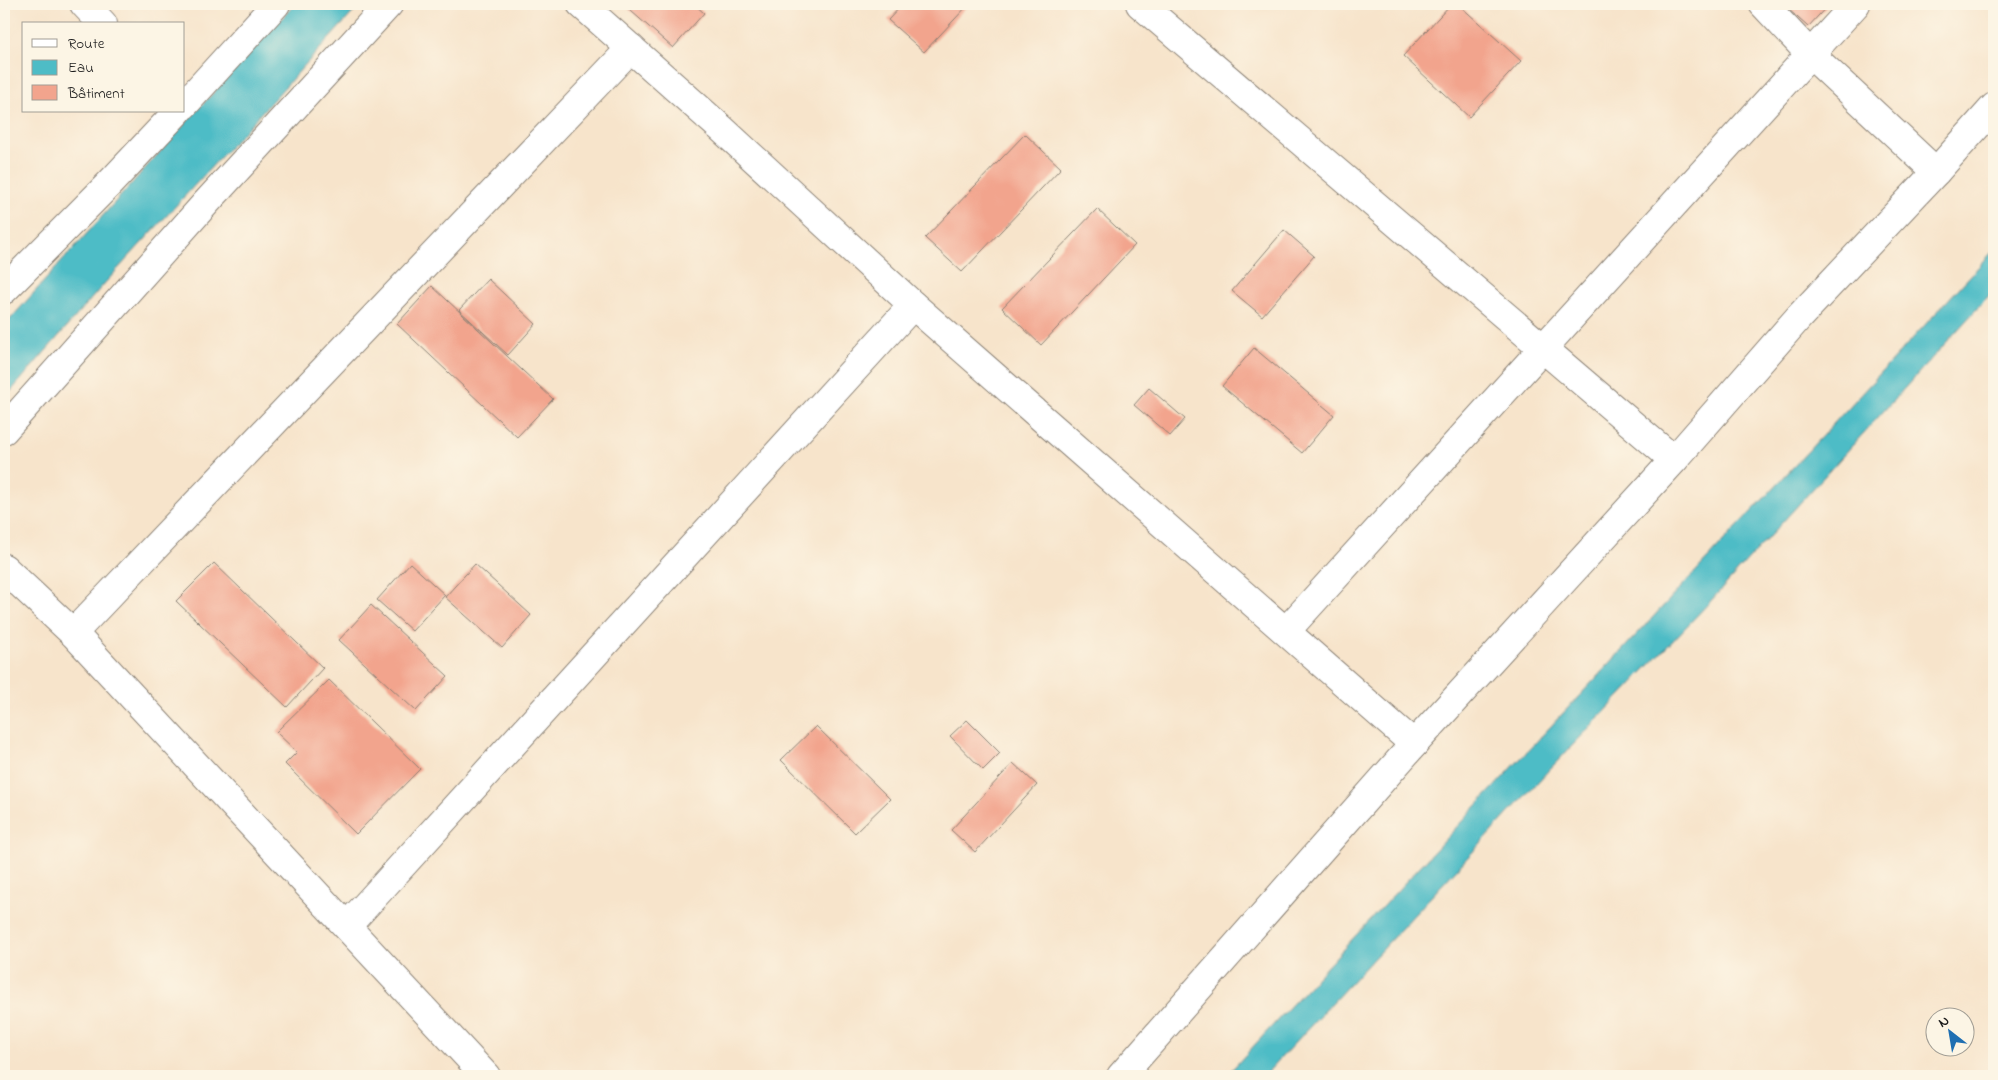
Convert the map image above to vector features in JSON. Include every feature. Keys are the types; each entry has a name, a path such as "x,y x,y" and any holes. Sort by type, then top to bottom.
{"street":[{"path":"84,4 101,22"},
{"path":"185,104 276,4"},
{"path":"4,430 206,203 389,4"},
{"path":"581,4 723,130 912,305 1414,744"},
{"path":"1140,4 1674,460"},
{"path":"1763,4 1810,54 1936,172"},
{"path":"1286,632 1856,4"},
{"path":"73,633 631,48"},
{"path":"1121,1076 1414,744 1674,460 1798,317 1936,172 1994,107"},
{"path":"4,290 104,190 177,112"},
{"path":"347,926 912,305"},
{"path":"4,568 73,633 486,1076"}],"water":[{"path":"295,4 361,4 105,283 4,399 4,326"},
{"path":"1994,250 1994,290 1707,605 1548,771 1264,1076 1226,1076 1803,457"}],"building":[{"path":"623,4 694,4 704,13 673,48"},
{"path":"903,4 969,4 924,52 888,20"},
{"path":"1451,4 1458,4 1521,61 1469,117 1403,56"},
{"path":"1790,4 1829,4 1808,27 1787,8"},
{"path":"1025,134 1061,168 962,272 925,238"},
{"path":"1097,209 1135,245 1041,345 1002,308"},
{"path":"1284,230 1314,256 1262,316 1232,291"},
{"path":"488,279 536,324 508,355 459,310"},
{"path":"432,286 553,399 517,437 397,324"},
{"path":"1254,348 1334,415 1302,453 1222,386"},
{"path":"1149,388 1185,419 1170,436 1134,405"},
{"path":"214,563 323,668 287,707 176,601"},
{"path":"410,563 445,595 412,631 377,600"},
{"path":"475,564 531,615 502,648 445,597"},
{"path":"371,605 448,676 416,711 339,640"},
{"path":"329,680 420,769 356,834 285,764 297,752 276,732"},
{"path":"967,720 1000,753 983,770 950,736"},
{"path":"816,726 890,799 855,833 781,760"},
{"path":"1013,763 1037,785 975,852 951,830"}]}
